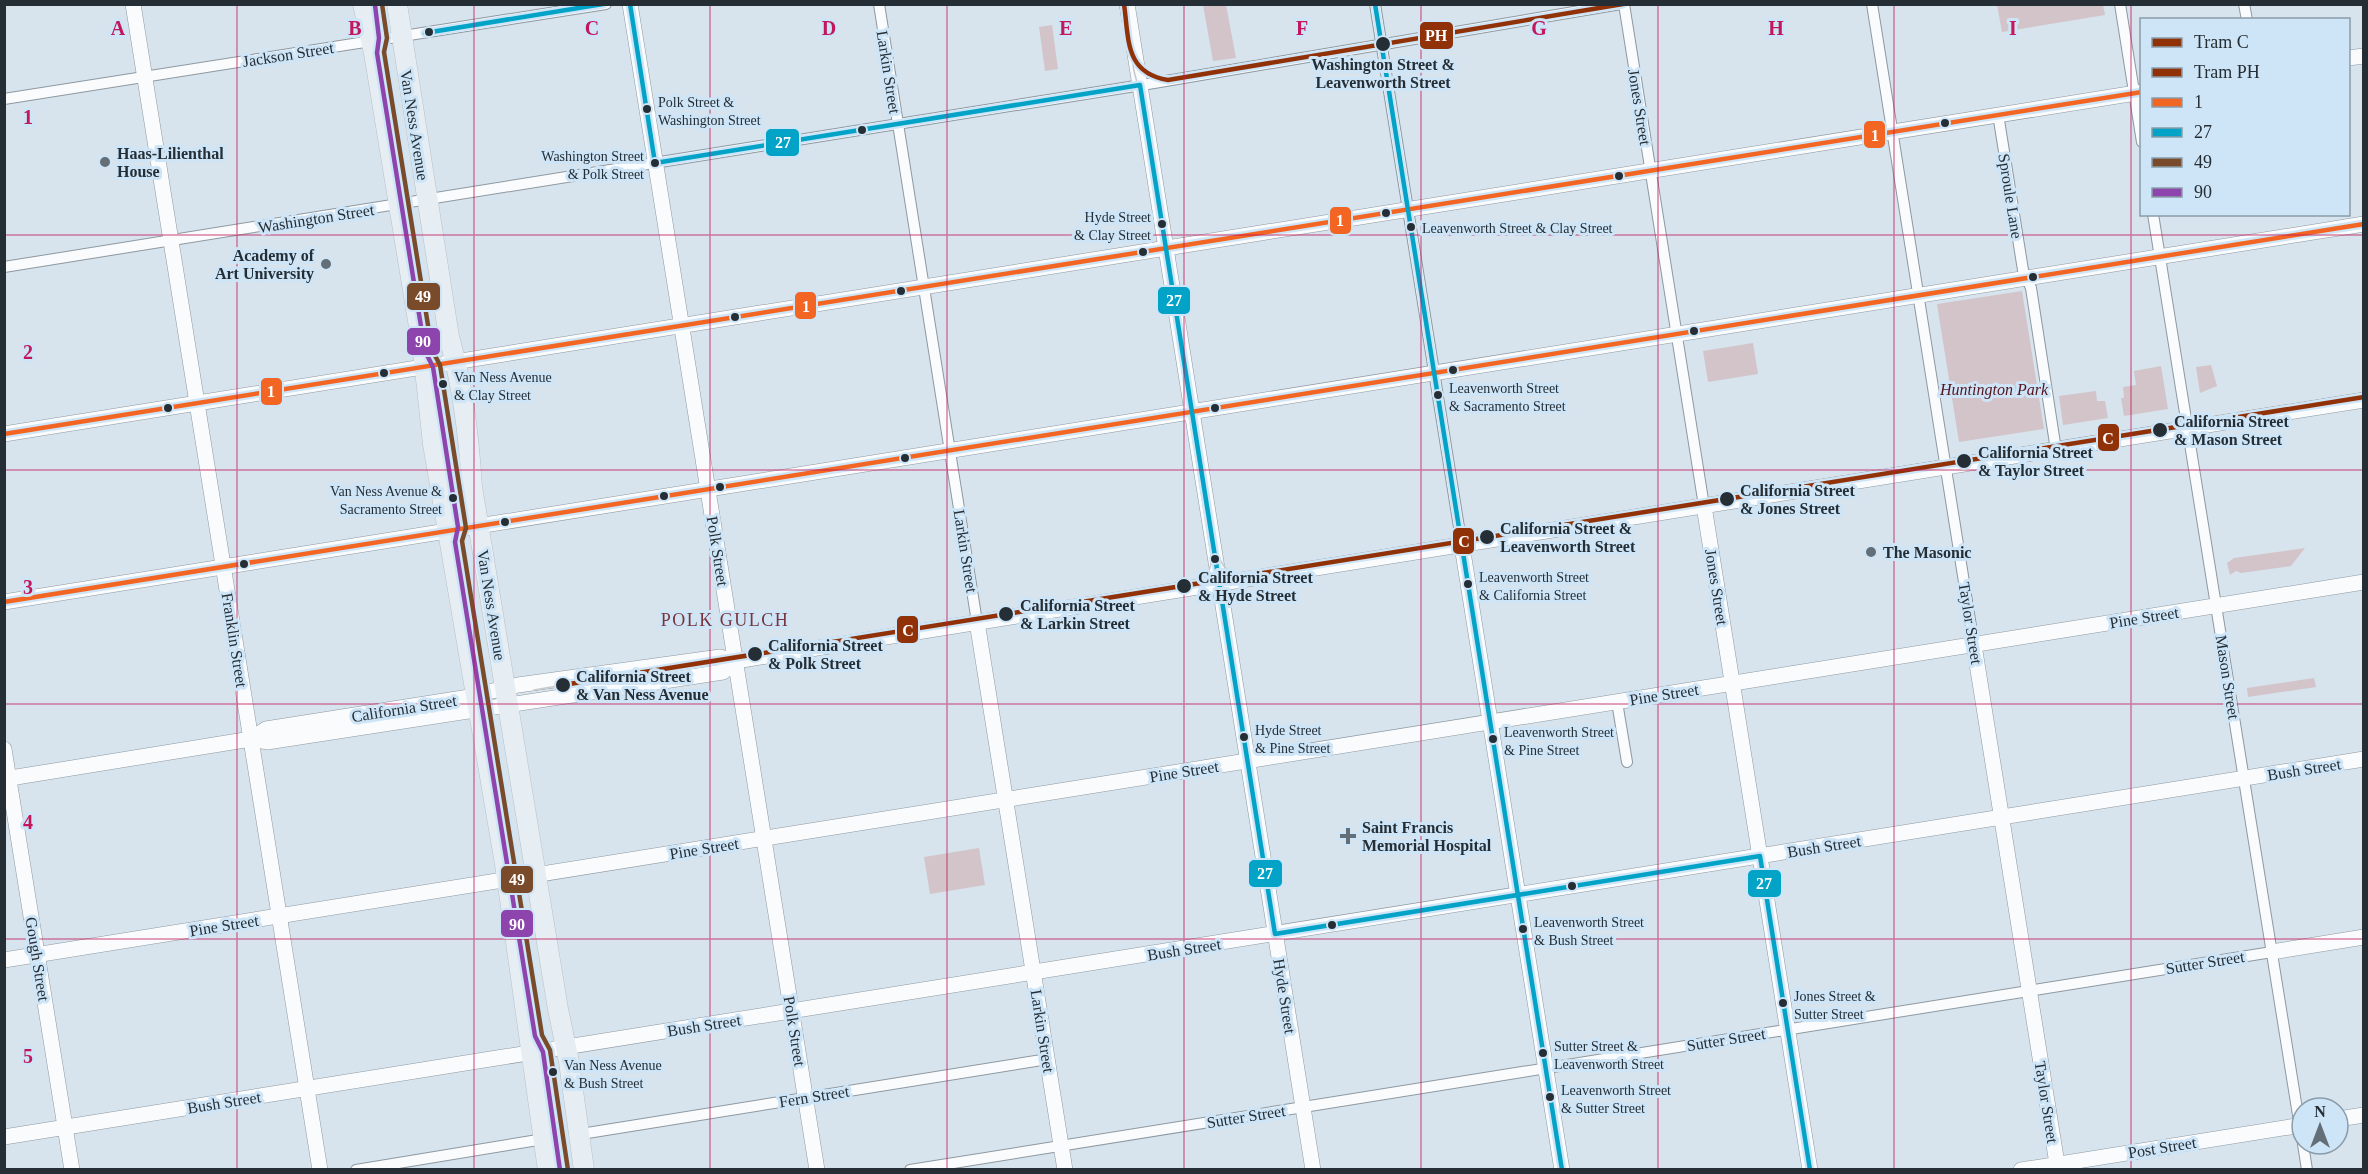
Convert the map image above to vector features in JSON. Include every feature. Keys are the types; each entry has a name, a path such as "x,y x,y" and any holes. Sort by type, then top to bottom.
{"highway":[{"name":"Van Ness Avenue","path":"363,4 399,204 425,368 433,444 478,702 533,1053 548,1170"},
{"name":"Van Ness Avenue","path":"397,4 449,337 456,362 470,444 472,487 581,1134 584,1170"}],"street":[{"name":"Franklin Street","path":"133,4 320,1170"},
{"name":"Jackson Street","path":"4,99 606,4"},
{"name":"Polk Street","path":"630,4 817,1170"},
{"name":"Larkin Street","path":"879,4 1065,1170"},
{"name":"Hyde Street","path":"1128,4 1313,1170"},
{"path":"1375,4 1562,1170"},
{"name":"Washington Street","path":"4,267 1140,85 1623,4"},
{"name":"Jones Street","path":"1623,4 1810,1170"},
{"name":"Taylor Street","path":"1872,4 2058,1167"},
{"path":"2120,4 2138,92 2140,117"},
{"path":"4,434 2138,92"},
{"name":"Sproule Lane","path":"1998,114 2023,270 2031,288 2056,450"},
{"name":"Mason Street","path":"2153,216 2296,1096"},
{"path":"4,602 2364,224"},
{"name":"California Street","path":"7,778 251,739 266,729 478,702 720,657 735,661 2364,400"},
{"name":"Pine Street","path":"4,960 2364,582"},
{"path":"1617,702 1627,762"},
{"name":"Gough Street","path":"4,749 72,1170"},
{"name":"Bush Street","path":"4,1137 2364,759"},
{"name":"Sutter Street","path":"910,1170 2364,937"},
{"name":"Fern Street","path":"581,1134 1048,1059"},
{"name":"Post Street","path":"2021,1170 2290,1136"},
{"path":"356,1170 544,1139"}],"green space":[{"path":"1203,5 1226,5 1236,58 1213,61"},
{"path":"1997,5 2103,5 2105,15 2002,32"},
{"path":"1052,25 1058,69 1045,71 1039,27"},
{"name":"Huntington Park","path":"2022,291 2044,429 1959,442 1937,304"},
{"path":"1753,343 1758,374 1708,382 1703,351"},
{"path":"2211,365 2217,386 2200,393 2196,367"},
{"path":"2161,366 2168,409 2124,416 2121,398 2124,398 2123,387 2136,385 2134,371"},
{"path":"2096,391 2097,401 2105,401 2108,418 2063,425 2059,396"},
{"path":"2305,548 2291,566 2241,573 2236,571 2230,575 2227,563 2234,558"},
{"path":"2314,678 2316,687 2248,697 2247,688"},
{"path":"979,848 985,885 930,894 924,857"}],"tram line":[{"path":"1123,4 1139,90 1211,556 1210,569 1204,578 1181,588"},
{"name":"PH","path":"1124,4 1129,42 1136,62 1154,76 1168,80 1623,4"},
{"name":"C","path":"563,685 2364,397"},
{"path":"1216,546 1221,561 1228,571 1240,576 1255,576"},
{"path":"534,690 563,685"}],"transit line":[{"name":"49","path":"382,4 387,38 384,52 432,350 440,365 466,528 462,541 542,1035 550,1050 568,1170"},
{"name":"27","path":"425,33 603,4"},
{"name":"27","path":"630,4 655,163 1140,85 1275,934 1760,856 1810,1170"},
{"name":"27","path":"1375,4 1562,1170"},
{"name":"90","path":"375,5 379,38 377,53 425,351 433,367 458,527 455,542 535,1036 543,1052 560,1170"},
{"name":"1","path":"4,434 2140,92"},
{"name":"1","path":"4,602 2364,224"}],"place":[{"name":"Washington Street & Leavenworth Street","path":"1383,44"},
{"name":"Polk Street & Washington Street","path":"647,109"},
{"name":"Haas-Lilienthal House","path":"105,162"},
{"name":"Washington Street & Polk Street","path":"655,163"},
{"name":"Hyde Street & Clay Street","path":"1162,224"},
{"name":"Leavenworth Street & Clay Street","path":"1411,227"},
{"name":"Academy of Art University","path":"326,264"},
{"name":"Van Ness Avenue & Clay Street","path":"443,384"},
{"name":"Leavenworth Street & Sacramento Street","path":"1438,395"},
{"name":"California Street & Mason Street","path":"2160,430"},
{"name":"California Street & Taylor Street","path":"1964,461"},
{"name":"Van Ness Avenue & Sacramento Street","path":"453,498"},
{"name":"California Street & Jones Street","path":"1727,499"},
{"name":"California Street & Leavenworth Street","path":"1487,537"},
{"name":"The Masonic","path":"1871,552"},
{"name":"Leavenworth Street & California Street","path":"1468,584"},
{"name":"California Street & Hyde Street","path":"1184,586"},
{"name":"California Street & Larkin Street","path":"1006,614"},
{"name":"California Street & Polk Street","path":"755,654"},
{"name":"California Street & Van Ness Avenue","path":"563,685"},
{"name":"Hyde Street & Pine Street","path":"1244,737"},
{"name":"Leavenworth Street & Pine Street","path":"1493,739"},
{"name":"Saint Francis Memorial Hospital","path":"1348,836"},
{"name":"Leavenworth Street & Bush Street","path":"1523,929"},
{"name":"Jones Street & Sutter Street","path":"1783,1003"},
{"name":"Sutter Street & Leavenworth Street","path":"1543,1053"},
{"name":"Van Ness Avenue & Bush Street","path":"553,1072"},
{"name":"Leavenworth Street & Sutter Street","path":"1550,1097"}],"district":[{"name":"POLK GULCH","path":"725,620"}]}
